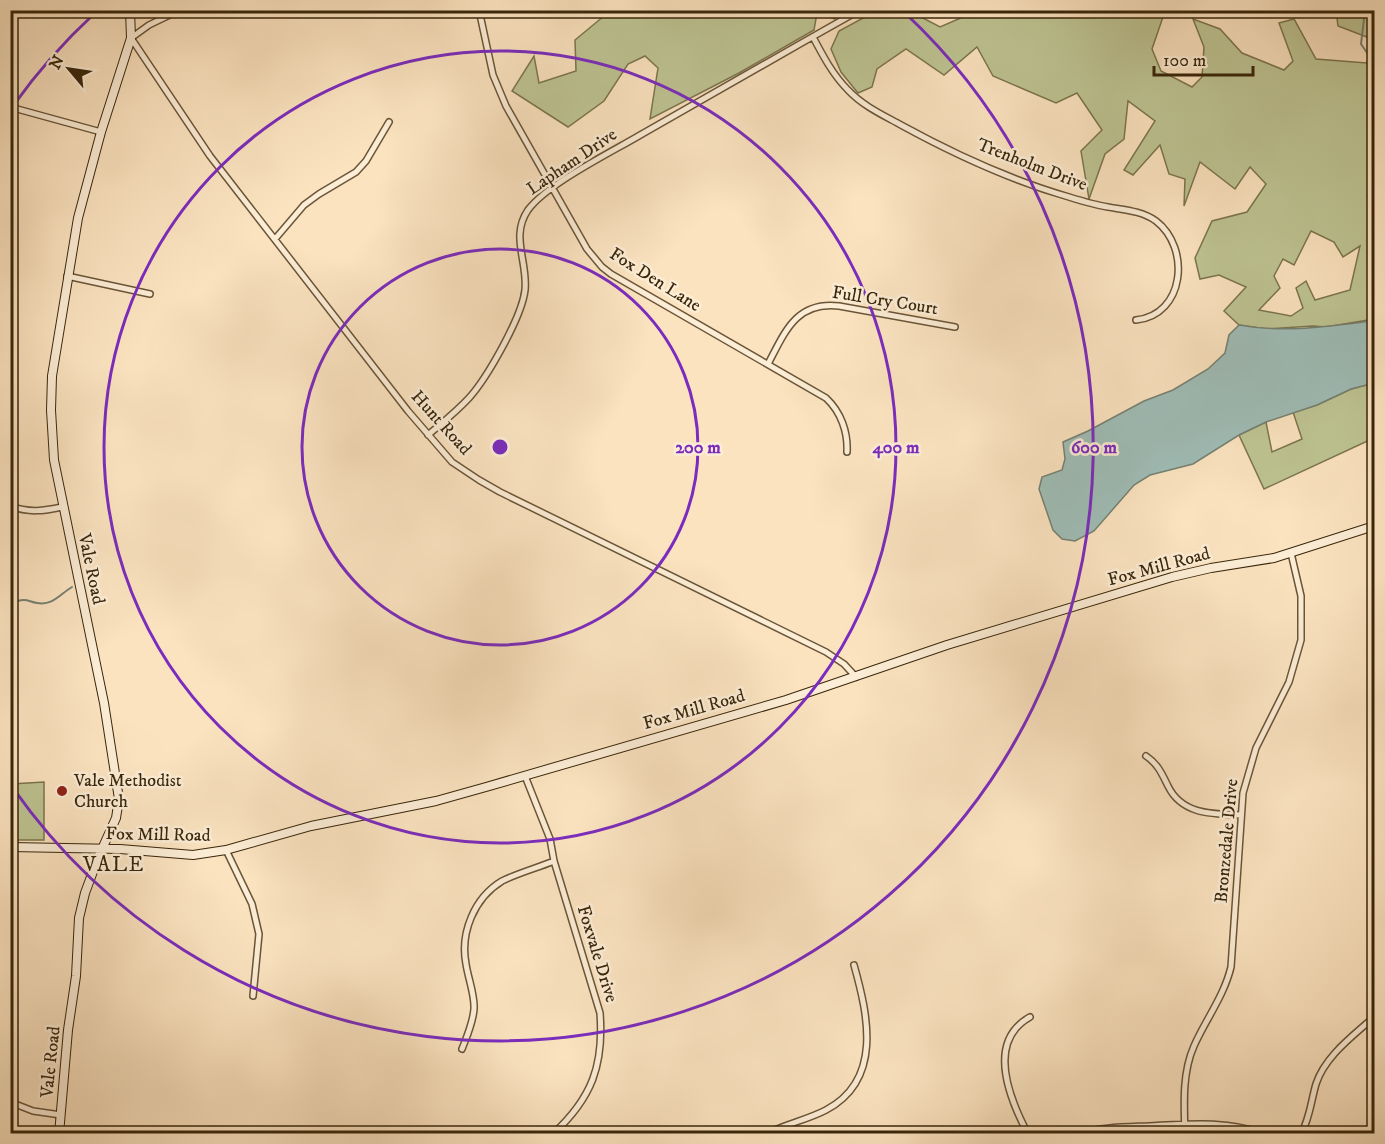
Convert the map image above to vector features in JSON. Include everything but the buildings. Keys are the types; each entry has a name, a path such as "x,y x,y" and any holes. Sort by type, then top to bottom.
{"main road":[{"name":"Vale Road","path":"59,1134 68,1029 74,996 79,918 101,848 116,818 118,799 99,681 54,460 51,410 55,351 67,276 85,190 131,38 130,10"},
{"name":"Fox Mill Road","path":"10,847 101,848 193,855 226,850 311,826 436,801 786,700 947,645 1178,575 1275,558 1374,526"}],"street":[{"path":"131,38 148,25 180,10"},
{"name":"Fox Den Lane","path":"479,10 497,86 587,249 611,274 831,402 843,423 847,452"},
{"name":"Lapham Drive","path":"428,435 474,392 513,324 525,291 520,230 529,209 552,189 596,160 860,10"},
{"name":"Trenholm Drive","path":"813,37 828,64 848,91 870,108 917,134 1022,182 1093,204 1142,214 1158,223 1169,235 1178,256 1178,279 1172,296 1161,310 1149,318 1137,320"},
{"name":"Hunt Road","path":"131,38 210,156 428,435 452,462 478,480 826,652 844,664 856,676"},
{"path":"10,107 101,132"},
{"path":"275,239 304,205 356,172 370,158 389,122"},
{"path":"67,276 150,294"},
{"name":"Full Cry Court","path":"768,364 792,322 807,310 819,306 838,306 955,327"},
{"path":"10,506 39,512 63,507"},
{"name":"Bronzedale Drive","path":"1185,1134 1184,1094 1189,1061 1224,990 1231,967 1241,815 1248,770 1262,733 1289,682 1300,640 1301,596 1291,553"},
{"path":"1146,756 1160,769 1174,796 1189,808 1203,813 1241,815"},
{"name":"Foxvale Drive","path":"525,776 550,839 554,861 600,1013 602,1035 598,1065 587,1093 569,1119 553,1134"},
{"path":"226,850 252,904 259,934 253,996"},
{"path":"462,1049 471,1025 474,1007 464,945 474,910 489,891 503,881 554,861"},
{"path":"766,1134 815,1115 836,1104 845,1097 858,1078 865,1063 868,1041 854,965"},
{"path":"1028,1134 1011,1098 1005,1063 1007,1045 1013,1032 1017,1026 1030,1017"},
{"path":"1301,1134 1308,1121 1316,1084 1324,1067 1374,1017"},
{"path":"10,1102 33,1111 61,1115"},
{"path":"1076,1134 1106,1128 1184,1123 1240,1127 1264,1134"}],"green space":[{"path":"610,11 837,11 835,19 817,13 814,30 739,73 650,119 658,68 645,56 628,64 604,101 568,127 512,91 534,56 539,83 576,71 575,40"},
{"path":"876,11 919,11 919,16 940,27 974,11 1165,11 1152,49 1161,71 1192,87 1202,77 1204,47 1193,19 1220,29 1242,53 1284,70 1293,61 1279,23 1294,19 1316,59 1367,63 1372,39 1338,26 1336,11 1374,11 1374,191 1367,195 1374,206 1369,219 1374,224 1374,319 1326,327 1267,329 1239,325 1224,311 1246,287 1219,275 1200,279 1195,258 1212,221 1247,212 1266,184 1250,167 1235,189 1200,162 1184,206 1185,179 1169,174 1160,145 1133,175 1124,170 1155,121 1128,101 1124,139 1105,154 1089,199 1081,151 1102,130 1077,93 1056,103 993,76 977,47 944,75 906,49 877,69 872,87 858,93 841,72 831,49 839,31","holes":["1311,231 1334,242 1343,257 1360,246 1350,290 1315,300 1306,281 1296,288 1303,308 1291,316 1259,310 1280,288 1274,276 1283,259 1294,265"]},
{"path":"1374,383 1374,438 1264,489 1239,435 1266,422 1272,452 1302,439 1293,412 1317,405 1351,389"},
{"path":"44,782 44,840 11,840 11,784"}],"water":[{"path":"1374,322 1374,383 1351,389 1317,405 1266,422 1239,435 1193,464 1150,475 1134,485 1094,531 1075,541 1062,539 1053,530 1039,489 1042,477 1062,470 1065,459 1063,442 1144,401 1173,390 1208,369 1225,353 1229,335 1239,325 1288,329"}],"waterway":[{"path":"1362,10 1364,19 1361,44 1374,63"},
{"path":"10,591 18,601 48,603 72,587"}],"place":[{"name":"Vale Methodist Church","path":"62,791"}],"district":[{"name":"VALE","path":"114,865"}]}
